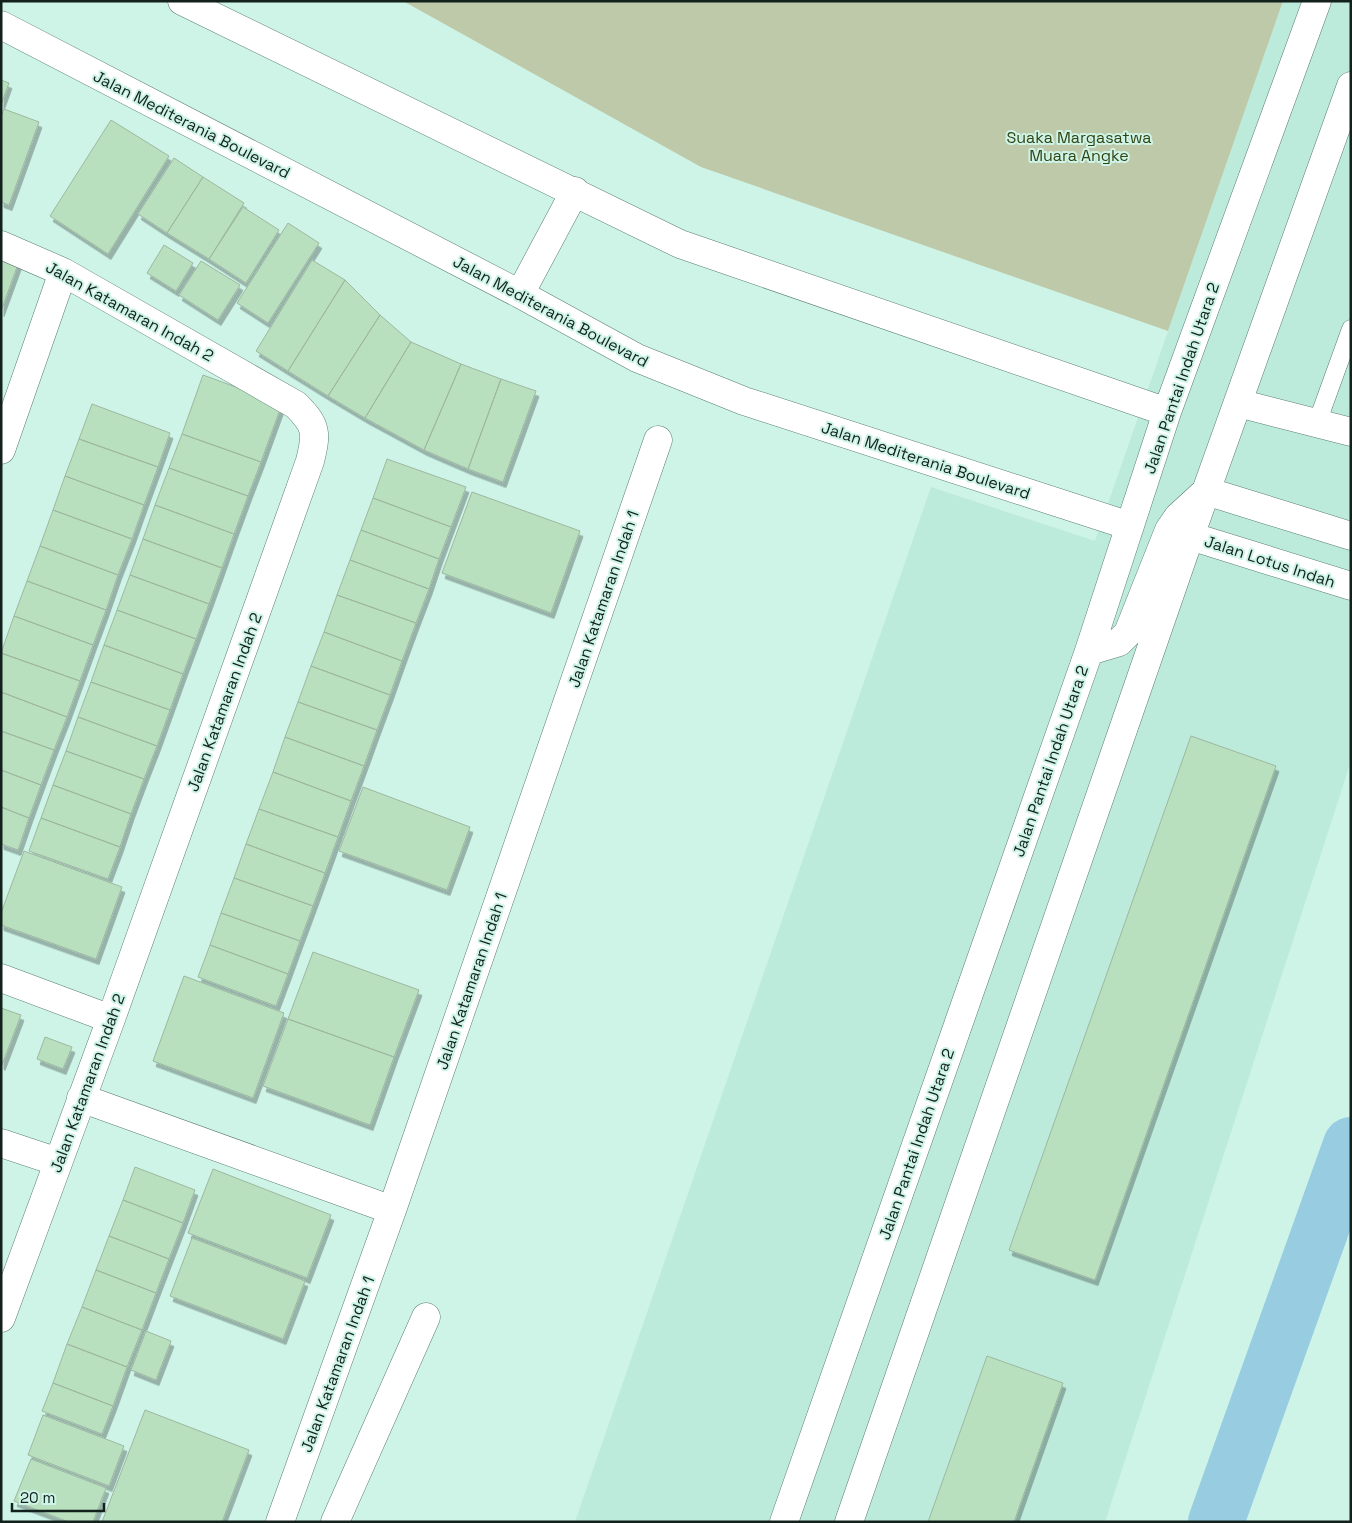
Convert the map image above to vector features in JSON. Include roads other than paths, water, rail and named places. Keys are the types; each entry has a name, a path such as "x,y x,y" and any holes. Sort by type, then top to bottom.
{"street":[{"path":"182,1 680,244 1167,412"},
{"name":"Jalan Pantai Indah Utara 2","path":"784,1522 1089,651 1167,412 1317,1"},
{"name":"Jalan Mediterania Boulevard","path":"1,25 520,294 638,358 744,401 1130,526"},
{"path":"849,1522 1206,490 1351,86"},
{"path":"520,294 574,191"},
{"name":"Jalan Katamaran Indah 2","path":"1,245 63,272 296,405 310,418 315,438 310,461 111,1019 1,1318"},
{"path":"1,450 63,272"},
{"path":"1238,403 1351,432"},
{"name":"Jalan Katamaran Indah 1","path":"280,1522 392,1210 658,440"},
{"path":"1206,490 1351,536"},
{"path":"1089,651 1119,642 1128,633 1168,530 1178,517 1206,490"},
{"name":"Jalan Lotus Indah","path":"1190,536 1351,586"},
{"path":"1,978 111,1019"},
{"path":"81,1098 392,1210"},
{"path":"1,1143 58,1162"},
{"path":"335,1522 426,1317"}],"lane":[{"path":"1317,423 1351,329"}],"waterway":[{"path":"1216,1522 1351,1145"}],"park label":[{"name":"Suaka Margasatwa Muara Angke","path":"1079,146"}]}
